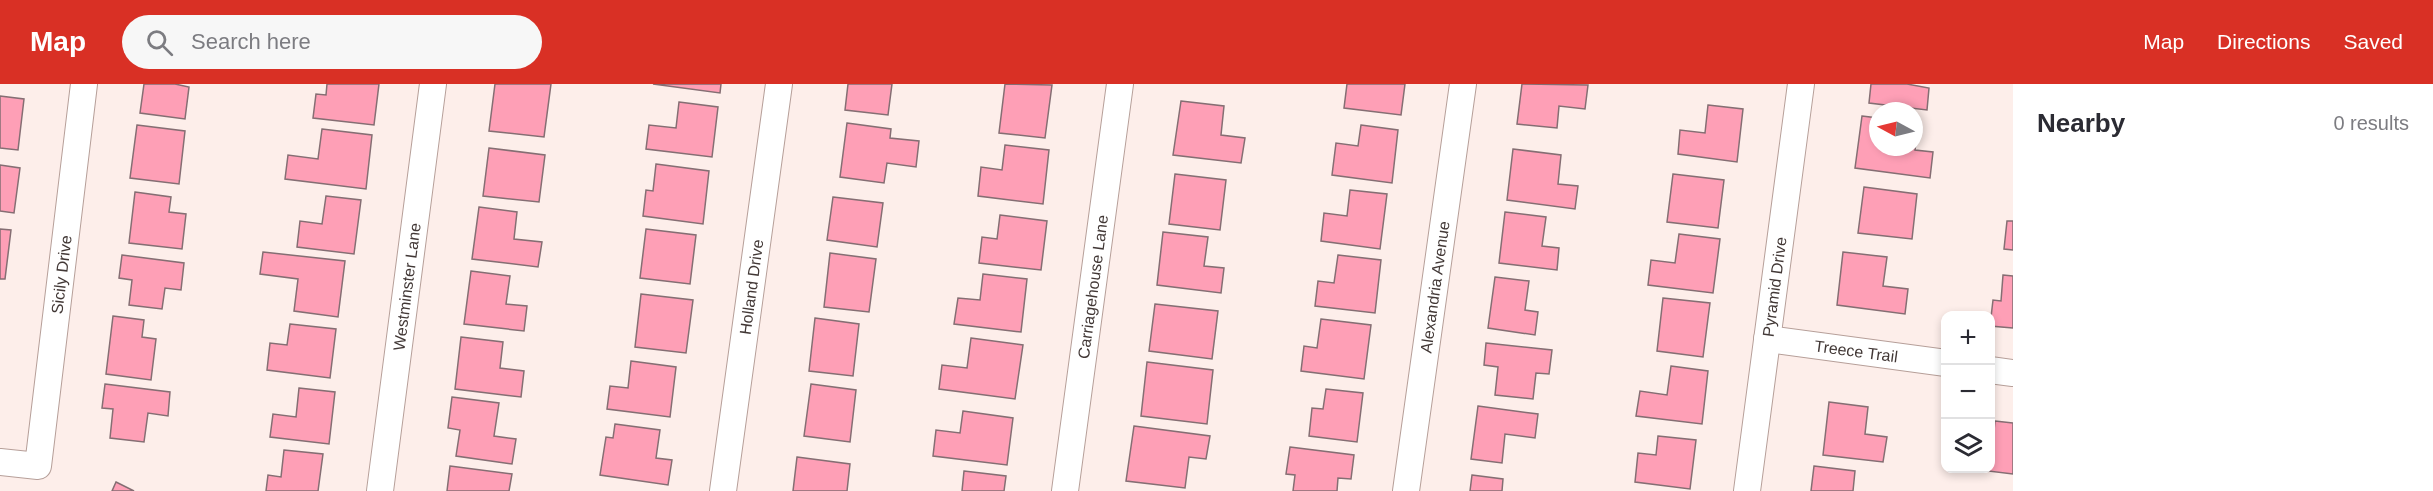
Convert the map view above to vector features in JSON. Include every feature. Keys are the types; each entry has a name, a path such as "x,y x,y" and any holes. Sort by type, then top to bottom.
{"street":[{"name":"Sicily Drive","path":"0,462 38,466 84,84"},
{"name":"Westminster Lane","path":"380,491 434,84"},
{"name":"Holland Drive","path":"723,491 779,84"},
{"name":"Carriagehouse Lane","path":"1065,491 1120,84"},
{"name":"Alexandria Avenue","path":"1406,491 1463,84"},
{"name":"Pyramid Drive","path":"1747,491 1801,84"},
{"name":"Treece Trail","path":"1767,339 1941,362"},
{"path":"1995,371 2013,373"}],"building":[{"path":"144,84 175,84 189,87 185,119 140,113"},
{"path":"327,84 379,84 374,125 313,118 316,94 326,95"},
{"path":"495,84 551,84 544,137 489,131"},
{"path":"653,84 721,84 720,93"},
{"path":"848,84 892,84 888,115 845,110"},
{"path":"1005,84 1052,85 1045,138 999,133"},
{"path":"1347,84 1405,84 1401,115 1344,108"},
{"path":"1522,84 1588,85 1585,109 1559,106 1557,128 1517,124"},
{"path":"1871,84 1907,84 1929,88 1927,110 1923,110 1923,102 1869,102"},
{"path":"0,96 24,99 18,150 0,148"},
{"path":"1181,101 1224,106 1221,135 1245,138 1241,163 1173,155"},
{"path":"679,102 718,107 712,157 646,149 649,125 676,128"},
{"path":"1708,105 1743,109 1737,162 1678,154 1680,130 1705,133"},
{"path":"1862,116 1869,117 1869,156 1923,156 1923,151 1933,152 1930,178 1855,168"},
{"path":"847,123 891,129 890,138 919,141 916,167 887,163 884,183 840,177"},
{"path":"137,125 185,131 179,184 130,178"},
{"path":"1361,125 1398,130 1392,183 1332,175 1336,143 1358,146"},
{"path":"322,129 372,135 366,189 285,179 288,155 318,159"},
{"path":"1005,145 1049,150 1043,204 978,196 981,167 1002,170"},
{"path":"489,148 545,155 539,202 483,196"},
{"path":"1513,149 1561,155 1558,184 1578,186 1575,209 1507,200"},
{"path":"656,164 709,171 703,224 643,216 646,190 653,191"},
{"path":"0,165 20,168 14,213 0,211"},
{"path":"1175,174 1226,180 1220,230 1169,224"},
{"path":"1673,174 1724,180 1718,228 1667,222"},
{"path":"1864,187 1917,194 1912,239 1858,233"},
{"path":"1350,190 1387,194 1380,249 1321,241 1324,213 1347,216"},
{"path":"135,192 171,197 169,212 186,214 182,249 129,243"},
{"path":"326,196 361,200 354,254 297,247 300,221 322,224"},
{"path":"833,197 883,203 877,247 827,240"},
{"path":"479,207 517,212 514,239 542,242 538,267 472,259"},
{"path":"1505,212 1546,217 1542,246 1559,248 1557,270 1499,263"},
{"path":"1000,215 1047,221 1041,270 979,263 982,237 997,239"},
{"path":"2007,221 2013,221 2013,250 2004,249"},
{"path":"0,229 11,230 5,279 0,279"},
{"path":"646,229 696,235 690,284 640,278"},
{"path":"1163,232 1208,237 1204,266 1224,268 1221,293 1157,285"},
{"path":"1679,234 1720,239 1713,293 1648,285 1651,260 1675,263"},
{"path":"263,252 345,261 338,317 294,311 298,279 260,274"},
{"path":"1843,252 1887,257 1883,286 1908,289 1905,314 1837,305"},
{"path":"830,253 876,259 869,312 824,307"},
{"path":"122,255 184,263 181,290 165,288 162,309 129,305 132,280 119,278"},
{"path":"1338,255 1381,260 1375,313 1315,306 1318,281 1334,283"},
{"path":"471,271 510,276 506,304 527,306 524,331 464,324"},
{"path":"983,274 1027,279 1021,332 954,324 958,298 980,300"},
{"path":"2003,275 2013,276 2013,328 1995,326 1995,311 1992,311 1993,300 2001,301"},
{"path":"1495,277 1529,281 1525,310 1538,312 1535,335 1488,328"},
{"path":"641,294 693,300 686,353 635,347"},
{"path":"1663,298 1710,303 1703,357 1657,351"},
{"path":"1155,304 1218,311 1212,359 1149,351"},
{"path":"113,316 144,320 142,337 156,339 151,380 106,374"},
{"path":"815,318 859,324 853,376 809,371"},
{"path":"1321,319 1371,325 1364,379 1301,371 1304,346 1317,348"},
{"path":"290,324 336,329 330,378 267,370 270,343 287,345"},
{"path":"461,337 503,342 500,368 524,371 521,397 455,389"},
{"path":"971,338 1023,345 1015,399 939,389 942,365 967,368"},
{"path":"1486,343 1552,350 1549,374 1536,373 1533,399 1495,395 1498,367 1484,365"},
{"path":"631,361 676,367 670,417 607,409 610,386 628,388"},
{"path":"1147,362 1213,370 1207,424 1141,416"},
{"path":"1671,366 1708,371 1702,424 1636,416 1640,391 1667,395"},
{"path":"105,384 170,392 168,416 148,413 144,442 110,438 113,409 102,408"},
{"path":"811,384 856,390 850,442 804,436"},
{"path":"299,388 335,392 329,444 270,437 273,414 296,417"},
{"path":"1326,389 1363,393 1357,442 1309,436 1312,408 1323,409"},
{"path":"452,397 499,403 494,436 516,439 512,464 456,456 460,430 448,428"},
{"path":"1829,402 1868,407 1865,434 1887,437 1883,462 1823,455"},
{"path":"1478,406 1538,414 1535,438 1505,434 1502,463 1471,459"},
{"path":"963,411 1013,418 1007,465 933,456 936,430 960,433"},
{"path":"1995,421 2013,423 2013,474 1995,472"},
{"path":"615,424 660,430 656,458 672,460 668,485 600,475 606,437 613,438"},
{"path":"1134,426 1210,436 1206,459 1189,457 1185,488 1126,481"},
{"path":"1658,436 1696,440 1690,489 1635,482 1638,453 1656,455"},
{"path":"1290,447 1354,455 1351,479 1338,478 1337,491 1293,491 1295,475 1286,474"},
{"path":"284,450 323,454 318,491 266,491 268,475 281,477"},
{"path":"797,457 850,464 847,491 793,491"},
{"path":"450,466 512,474 509,491 447,491"},
{"path":"1814,466 1855,471 1853,491 1811,491"},
{"path":"964,471 1006,476 1004,491 962,491"},
{"path":"1472,475 1503,479 1502,491 1470,491"},
{"path":"116,482 134,491 112,491"}]}
